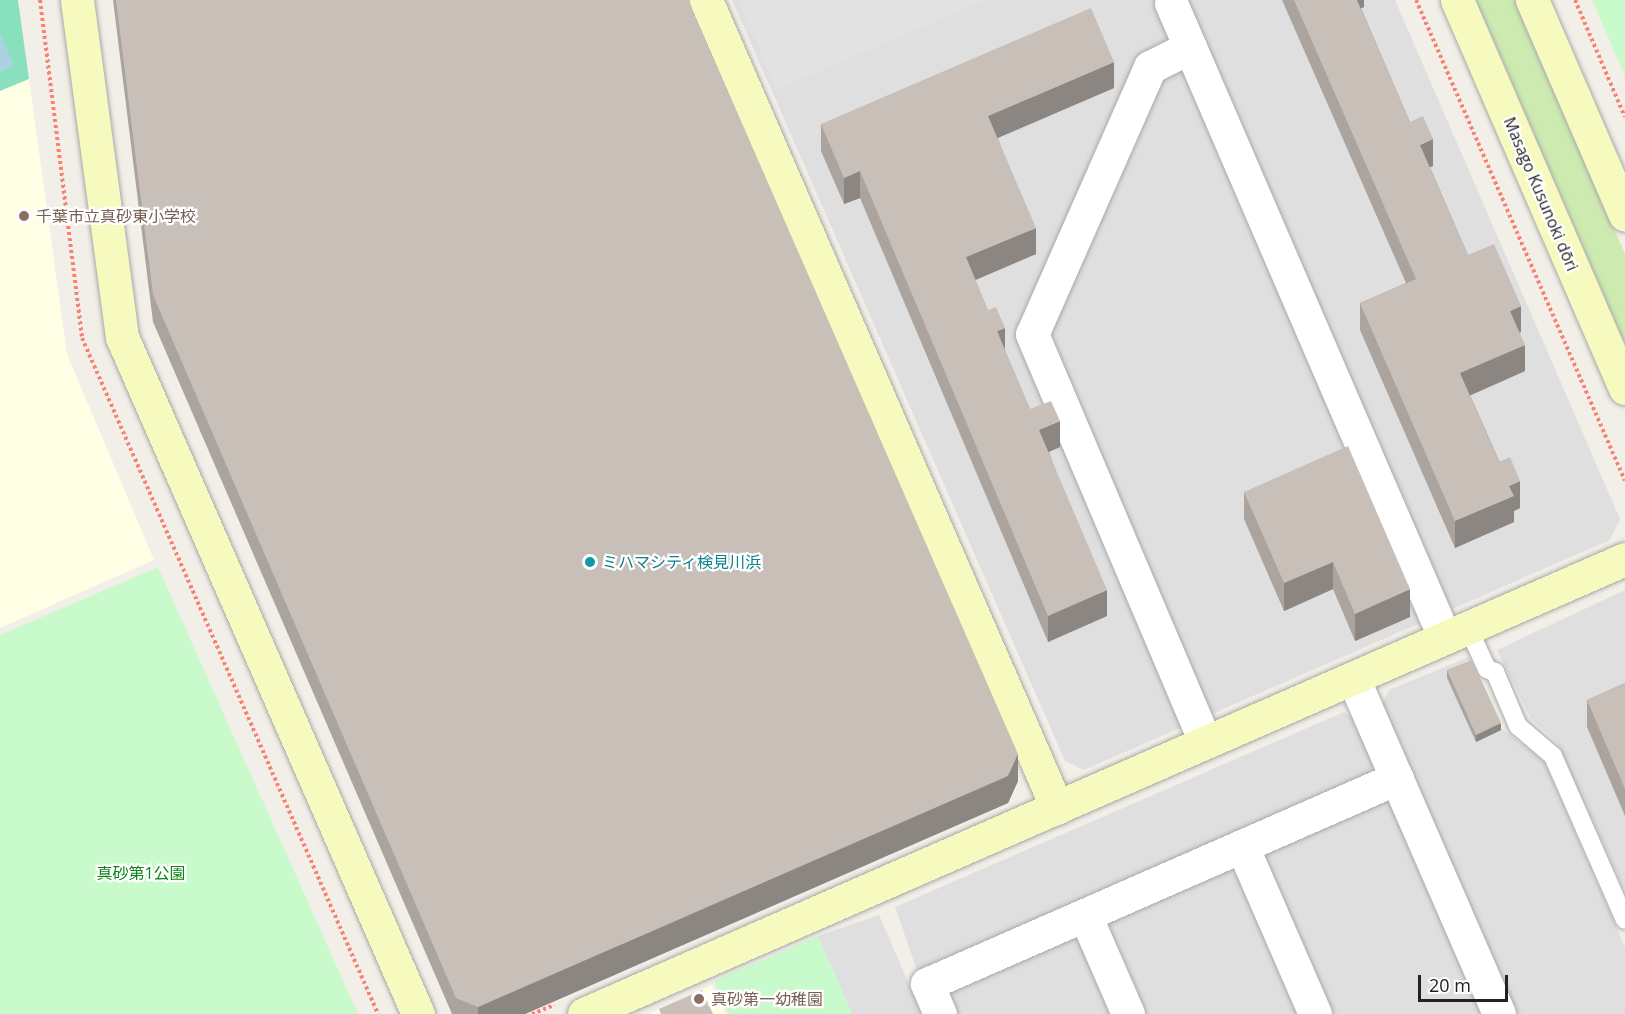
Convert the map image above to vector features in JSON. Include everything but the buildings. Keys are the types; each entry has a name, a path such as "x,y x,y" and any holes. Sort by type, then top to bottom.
{"street":[{"path":"77,0 122,337 418,1014"},
{"path":"706,0 1057,808"},
{"name":"Masago Kusunoki dōri","path":"1457,0 1625,388"},
{"path":"1532,0 1625,214"},
{"path":"1171,3 1437,620"},
{"path":"1190,46 1150,68 1032,334 1198,724"},
{"path":"584,1014 1625,559"},
{"path":"1353,678 1499,1014"},
{"path":"940,1014 927,984 1397,778"},
{"path":"1242,846 1315,1014"},
{"path":"1085,915 1128,1014"}],"lane":[{"path":"1468,628 1487,669 1496,672 1518,726 1553,756 1625,920"}],"path":[{"path":"1416,0 1625,481"},
{"path":"1575,0 1625,117"}],"shaded area":[{"name":"千葉市立真砂東小学校","path":"0,0 18,0 67,354 154,560 0,628"},
{"path":"732,0 1395,0 1620,519 1610,540 1084,770 1065,761"},
{"path":"739,0 985,0 776,90"},
{"path":"1625,590 1625,891 1557,742 1531,719 1497,650"},
{"path":"1469,657 1501,728 1544,761 1625,947 1625,1014 1517,1014 1381,707 1389,690"},
{"path":"1344,712 1354,719 1375,762 1369,774 917,970 895,907"},
{"path":"1383,797 1395,802 1488,1014 1326,1014 1261,865 1269,850"},
{"path":"1224,869 1237,875 1298,1014 1140,1014 1103,928 1107,917"},
{"path":"879,915 922,1014 852,1014 818,936"},
{"path":"1066,934 1081,942 1112,1014 950,1014 944,1000 953,983"},
{"name":"真砂第一幼稚園","path":"712,985 725,1014 649,1014"}],"green space":[{"path":"0,0 18,0 29,79 0,91"},
{"path":"1476,0 1515,0 1625,254 1625,344"},
{"path":"1592,0 1625,0 1625,76"},
{"name":"真砂第1公園","path":"158,567 358,1014 0,1014 0,635"},
{"path":"818,936 852,1014 728,1014 714,981"}],"water":[{"path":"0,33 14,66 0,72"}],"place":[{"name":"千葉市立真砂東小学校","path":"24,216"},
{"name":"ミハマシティ検見川浜","path":"590,562"},
{"name":"真砂第一幼稚園","path":"699,999"}]}
